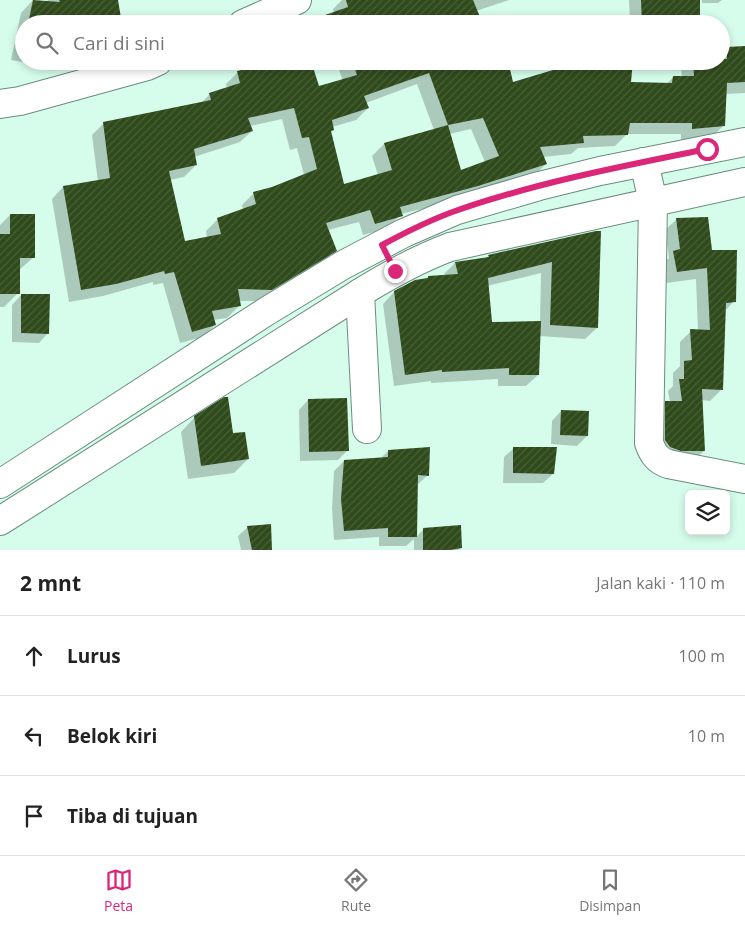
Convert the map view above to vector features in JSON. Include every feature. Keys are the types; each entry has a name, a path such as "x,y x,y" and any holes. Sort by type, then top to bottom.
{"street":[{"path":"263,15 297,0"},
{"path":"0,104 20,101 132,70"},
{"path":"0,484 360,293 389,259 457,210 543,206 648,180 745,142"},
{"path":"648,180 649,443 653,454 659,461 745,479"},
{"path":"0,521 186,385 267,310 343,265 424,257 543,206 648,180 745,182"},
{"path":"360,293 367,429"}],"building":[{"path":"33,0 60,2 59,0 118,0 120,15 30,15"},
{"path":"346,0 473,0 479,15 325,15 348,7"},
{"path":"641,0 700,0 700,15 642,15"},
{"path":"745,46 745,82 727,83 725,126 692,129 692,123 630,123 628,135 583,136 584,143 540,147 547,164 478,186 400,207 403,216 375,224 370,210 326,223 337,251 272,290 238,289 241,306 212,311 216,325 192,332 174,272 165,274 164,271 116,284 81,290 63,186 110,178 103,122 211,100 209,93 240,83 237,71 314,70 319,86 357,75 355,70 510,70 513,82 553,70 632,70 631,82 672,83 673,76 694,76 694,70 730,70 730,47","holes":["429,73 448,125 384,143 392,170 344,184 331,131 334,130 332,120 369,108 364,96","294,108 302,138 309,137 317,169 272,187 253,192 256,204 217,218 221,234 185,241 169,171 197,165 194,149 253,131 248,118","483,118 499,156 461,170 448,125"]},
{"path":"10,214 35,214 35,258 20,258 20,294 0,294 0,234 10,234"},
{"path":"708,217 712,250 737,250 736,302 726,303 723,390 702,389 705,451 681,451 670,447 665,440 665,401 682,401 679,379 684,379 684,361 692,360 690,329 710,330 707,268 677,272 673,251 680,249 676,218"},
{"path":"601,231 598,328 550,325 552,262 488,278 492,322 541,321 539,375 509,375 509,368 442,372 442,370 405,375 394,291 415,280 428,278 428,276 458,274 455,262 489,257 488,255"},
{"path":"21,294 50,294 49,334 21,333"},
{"path":"224,397 228,397 233,433 245,432 249,459 201,466 194,416"},
{"path":"347,398 349,451 309,452 308,399"},
{"path":"561,410 589,411 588,436 560,435"},
{"path":"430,447 429,476 418,475 417,537 388,537 388,528 344,531 341,499 344,460 388,457 388,450"},
{"path":"513,447 557,447 554,474 513,473"},
{"path":"271,524 272,550 252,550 247,526"},
{"path":"461,525 462,548 423,550 423,528"}],"route":[{"path":"395,271 382,245 404,233 457,210 539,186 600,171 707,149"}]}
